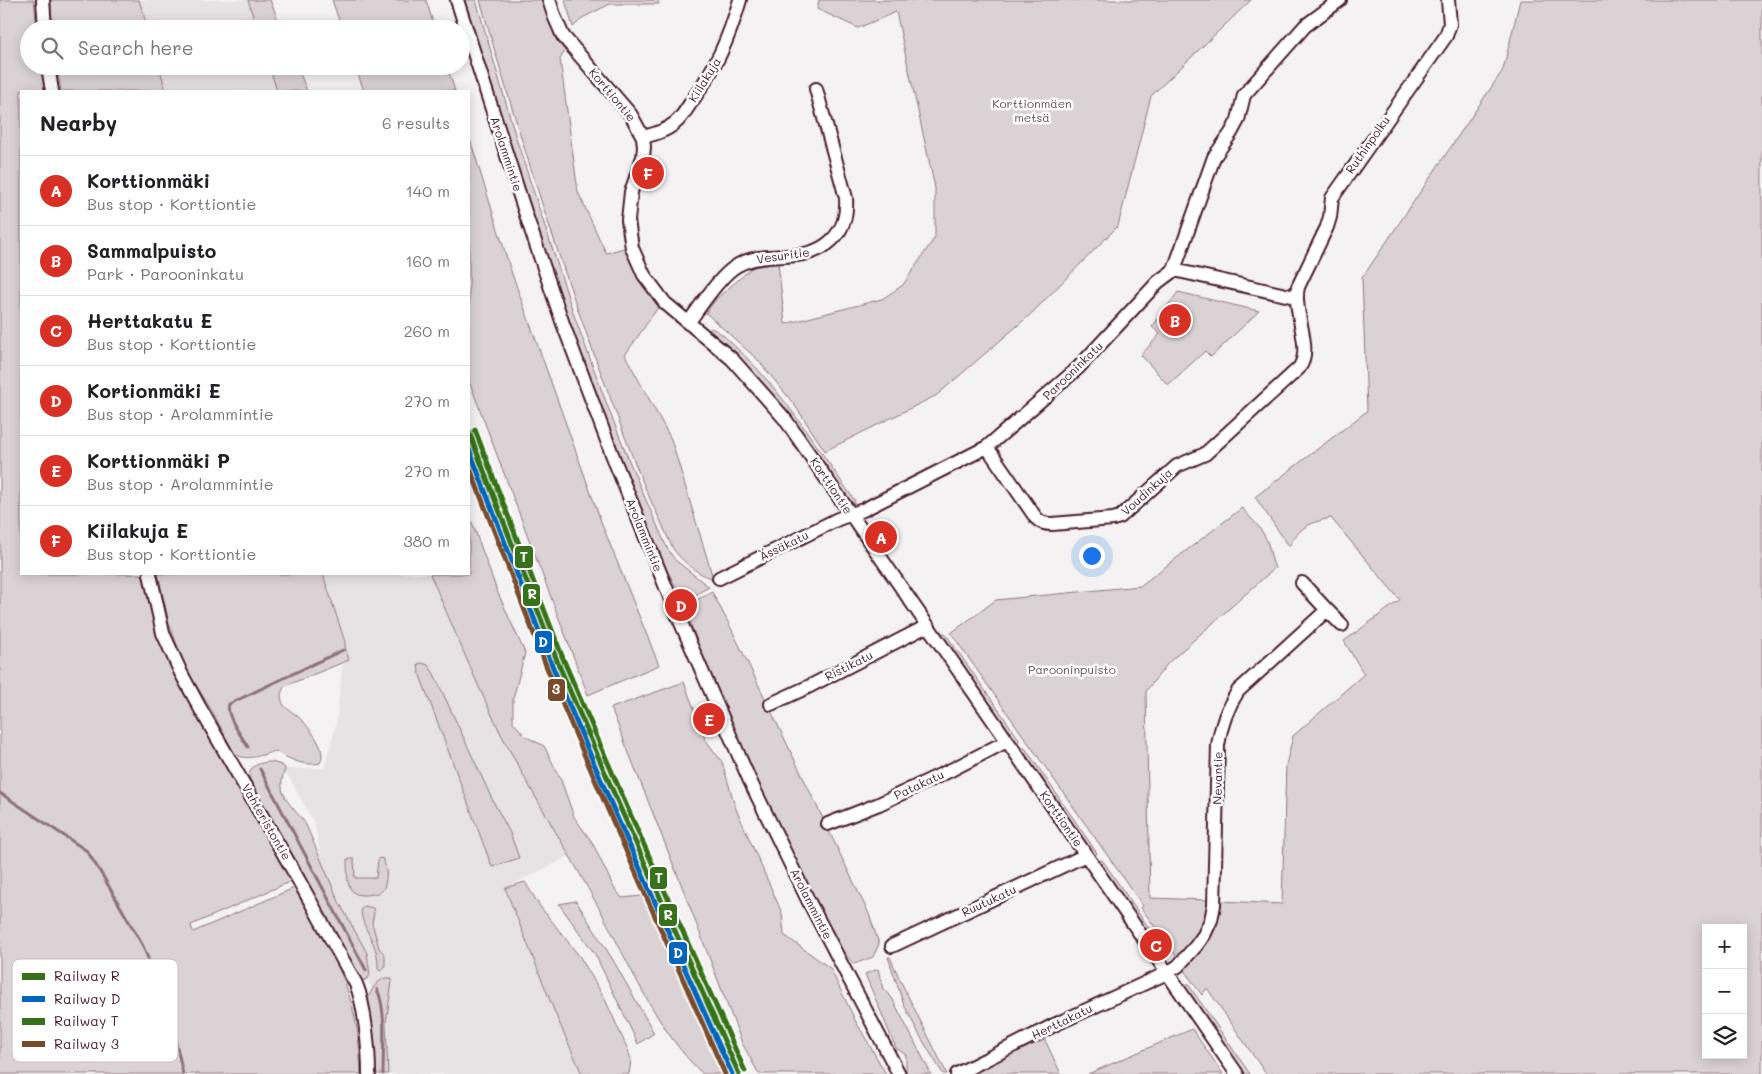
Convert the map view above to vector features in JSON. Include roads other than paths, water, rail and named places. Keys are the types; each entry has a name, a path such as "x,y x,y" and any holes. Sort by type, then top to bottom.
{"street":[{"path":"43,0 44,20"},
{"name":"Arolammintie","path":"457,0 463,20"},
{"name":"Korttiontie","path":"549,0 563,36 631,116 643,137 643,156 629,201 628,220 632,248 644,275 665,303 732,359 785,419 1238,1074"},
{"name":"Kiilakuja","path":"643,137 666,130 676,123 687,108 717,62 732,29 740,0"},
{"path":"1296,297 1174,270 1214,157 1238,120 1244,95 1305,26 1340,0"},
{"name":"Ruthinpolku","path":"1296,297 1298,287 1327,227 1332,198 1337,189 1446,36 1450,24 1448,0"},
{"name":"Arolammintie","path":"470,41 563,324 615,462 674,607 750,780 812,908 899,1074"},
{"path":"49,75 52,90"},
{"name":"Vesuritie","path":"688,323 737,265 758,258 802,255 818,251 827,245 844,223 846,198 816,89"},
{"name":"Parooninkatu","path":"850,514 863,510 986,447 1078,368 1158,282 1174,270"},
{"name":"Voudinkuja","path":"986,447 1040,522 1052,524 1120,517 1177,466 1205,454 1299,368 1302,364 1305,348 1296,297"},
{"name":"Ässäkatu","path":"719,578 850,514"},
{"name":"Vahteristontie","path":"150,575 163,633 181,673 356,984 360,997 367,1042 369,1074"},
{"path":"1302,583 1342,626"},
{"name":"Nevantie","path":"1167,973 1178,966 1196,946 1211,920 1215,892 1218,745 1220,731 1230,703 1238,692 1327,610"},
{"name":"Ristikatu","path":"771,704 927,626"},
{"name":"Patakatu","path":"828,824 887,800 1007,741"},
{"name":"Ruutukatu","path":"892,946 1086,855"},
{"name":"Herttakatu","path":"957,1074 1054,1025 1167,973"}],"waterway":[{"path":"248,747 229,714 229,704 343,650"},
{"path":"260,769 366,970"},
{"path":"0,793 87,851 143,946 148,959"},
{"path":"377,989 383,1019 383,1074"},
{"path":"178,1052 183,1074"}],"rail line":[{"name":"T","path":"475,430 564,661 745,1071"},
{"name":"R","path":"470,435 558,663 739,1074"},
{"name":"D","path":"470,452 552,665 616,815 732,1074"},
{"name":"3","path":"470,469 547,668 725,1074"}],"place":[{"name":"Kiilakuja E","path":"648,173"},
{"name":"Sammalpuisto","path":"1175,320"},
{"name":"Korttionmäki","path":"881,537"},
{"name":"Kortionmäki E","path":"681,605"},
{"name":"Korttionmäki P","path":"709,719"},
{"name":"Herttakatu E","path":"1156,945"}],"park label":[{"name":"Korttionmäen metsä","path":"1032,111"},
{"name":"Parooninpuisto","path":"1072,670"}]}
